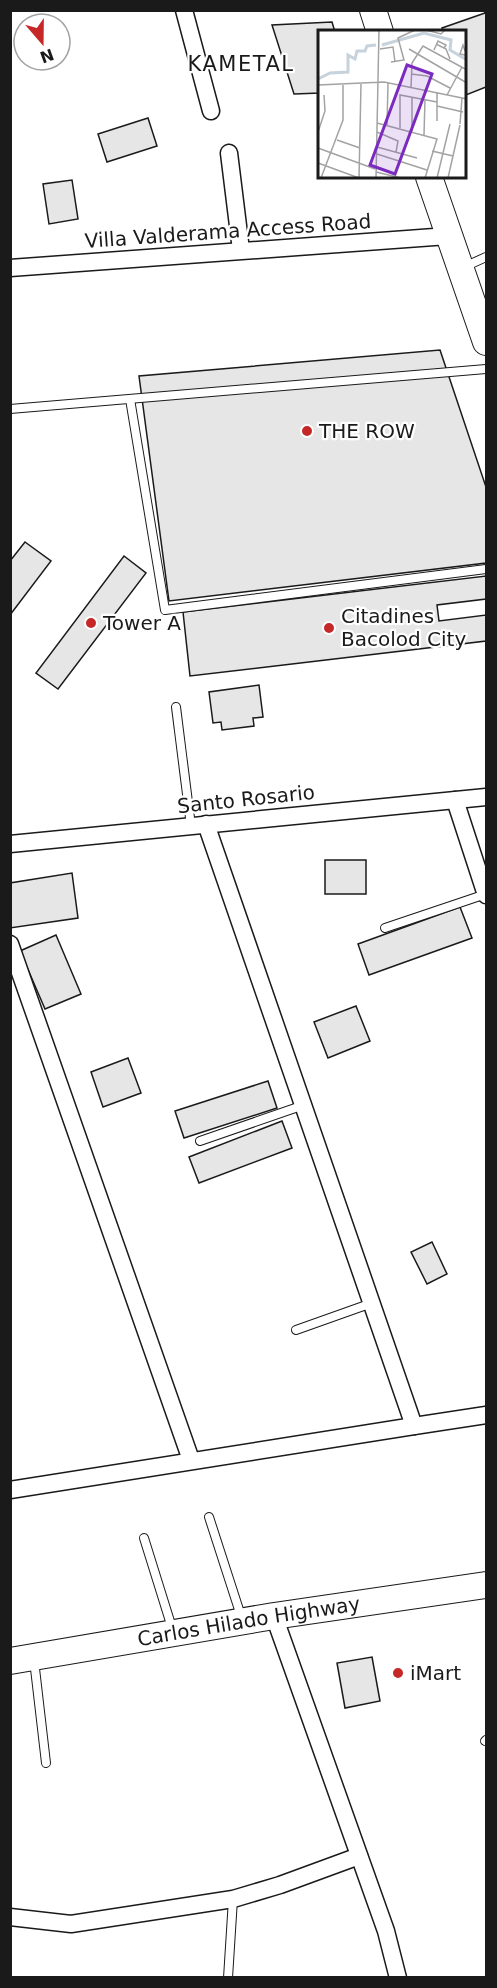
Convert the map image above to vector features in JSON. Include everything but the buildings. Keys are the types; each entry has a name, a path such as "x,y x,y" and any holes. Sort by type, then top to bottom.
{"main road":[{"path":"373,10 379,30"},
{"path":"429,178 486,342"},
{"name":"Carlos Hilado Highway","path":"22,1659 274,1616 486,1586"}],"street":[{"path":"184,10 211,111"},
{"path":"229,153 241,250"},
{"name":"Villa Valderama Access Road","path":"10,268 448,236"},
{"name":"Santo Rosario","path":"10,844 486,797"},
{"path":"455,800 486,894"},
{"path":"198,825 304,1105 414,1426"},
{"path":"10,944 191,1460"},
{"path":"10,1490 486,1415"},
{"path":"274,1616 386,1931 398,1977"},
{"path":"10,1917 71,1924 233,1899 280,1885 359,1856"}],"lane":[{"path":"461,268 486,257"},
{"path":"10,410 486,369"},
{"path":"130,399 165,610 486,569"},
{"path":"176,707 198,825"},
{"path":"385,928 486,894"},
{"path":"201,1141 304,1105"},
{"path":"296,1330 372,1303"},
{"path":"209,1517 243,1622"},
{"path":"144,1538 174,1634"},
{"path":"22,1659 46,1763"},
{"path":"228,1977 233,1899"}],"place":[{"name":"THE ROW","path":"307,431"},
{"name":"Tower A","path":"91,623"},
{"name":"Citadines Bacolod City","path":"329,628"},
{"name":"iMart","path":"398,1673"}],"district":[{"name":"KAMETAL","path":"241,64"}]}
